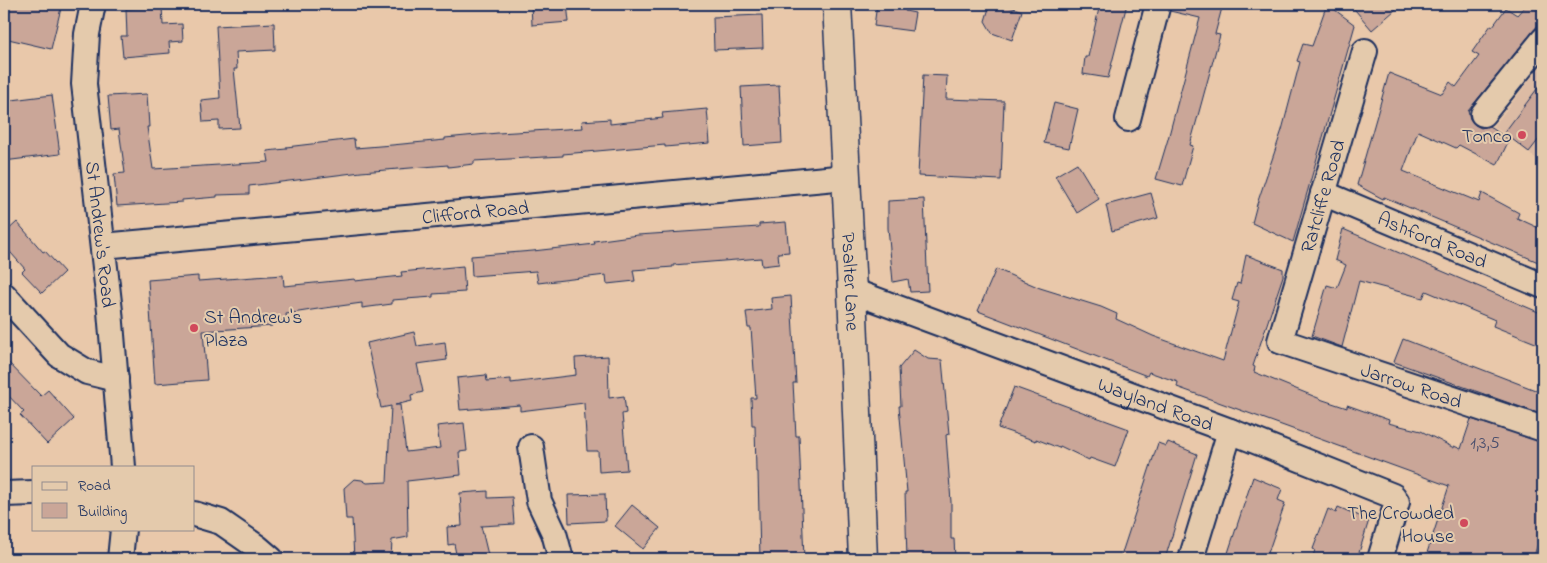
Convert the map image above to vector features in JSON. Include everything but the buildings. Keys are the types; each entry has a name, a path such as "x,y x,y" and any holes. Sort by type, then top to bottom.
{"street":[{"name":"St Andrew's Road","path":"93,4 87,34 84,84 110,311 123,466"},
{"name":"Psalter Lane","path":"837,4 847,177 863,559"},
{"path":"1128,119 1158,4"},
{"path":"1483,114 1543,40"},
{"name":"Ratcliffe Road","path":"1280,341 1365,51"},
{"name":"Clifford Road","path":"103,246 847,177"},
{"name":"Ashford Road","path":"1323,193 1543,286"},
{"name":"Wayland Road","path":"852,291 1230,431 1393,496 1397,502 1380,559"},
{"path":"4,295 59,355 87,372 116,379"},
{"name":"Jarrow Road","path":"1280,341 1543,430"},
{"path":"1191,559 1230,431"},
{"path":"531,447 539,500 554,534 561,559"},
{"path":"4,494 32,493"},
{"path":"195,514 221,522 272,559"},
{"path":"120,559 123,530"}],"shaded area":[{"path":"1543,63 1543,164 1504,133 1493,127"}],"place":[{"name":"Tonco","path":"1522,135"},
{"name":"St Andrew's Plaza","path":"194,328"},
{"name":"The Crowded House","path":"1464,523"}]}
